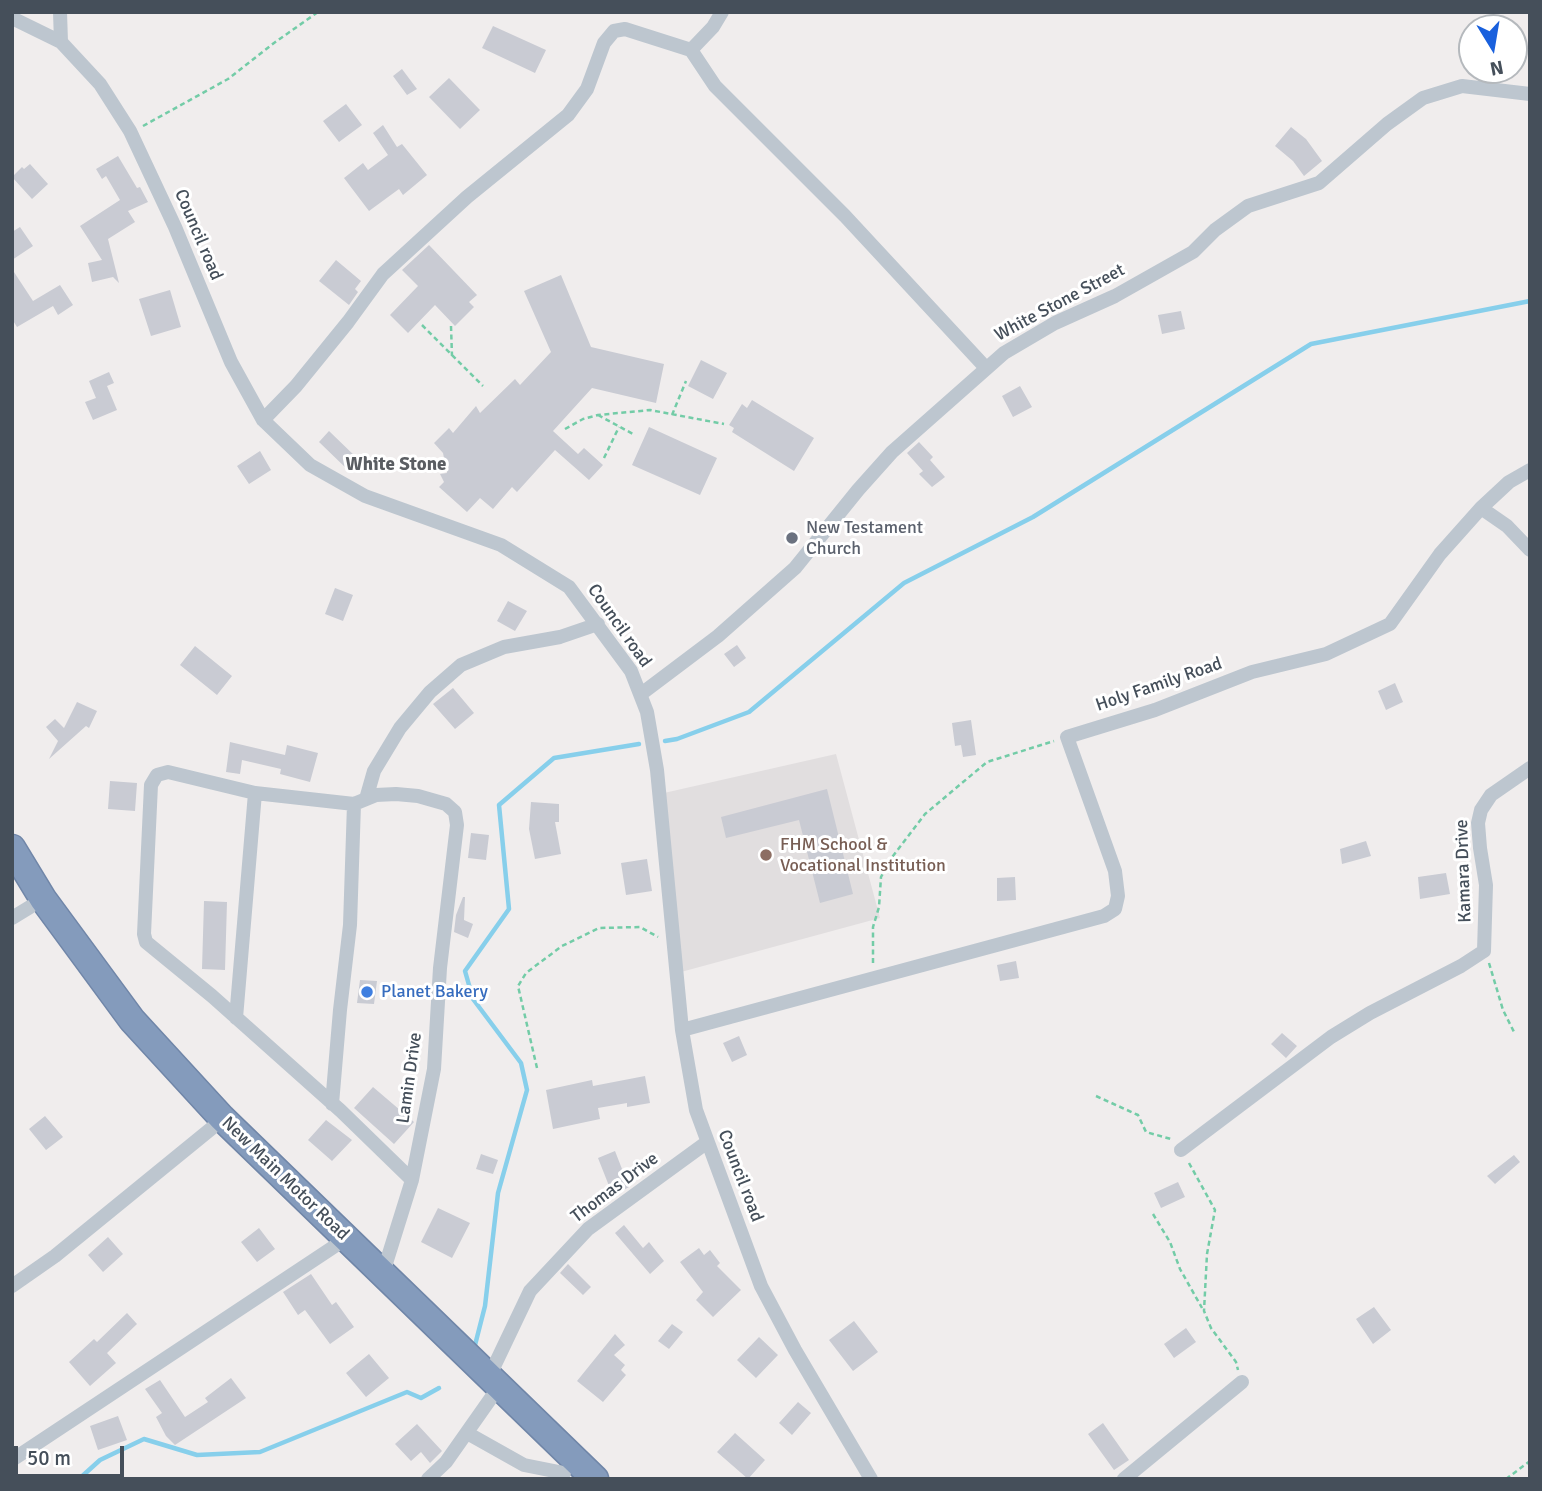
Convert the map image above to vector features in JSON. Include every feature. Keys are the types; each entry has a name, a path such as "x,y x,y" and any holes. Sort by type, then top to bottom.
{"highway":[{"name":"New Main Motor Road","path":"12,848 43,899 132,1020 222,1118 383,1272 490,1387 567,1476"},
{"name":"New Main Motor Road","path":"12,877 21,913 121,1030 212,1128 335,1246 594,1479"}],"street":[{"path":"60,12 61,43"},
{"path":"691,50 713,27 722,12"},
{"name":"Council road","path":"12,18 61,43 100,84 130,131 175,227 231,362 263,420 310,465 365,496 501,545 569,587 631,671 641,694 657,770 682,1030 696,1110 761,1286 794,1350 871,1479"},
{"path":"263,420 296,387 383,274 467,197 568,115 587,89 604,43 614,31 625,29 691,50 715,86 845,216 986,368"},
{"name":"White Stone Street","path":"641,694 758,603 795,568 892,452 1004,353 1055,323 1115,296 1193,252 1215,230 1248,206 1319,183 1387,124 1423,98 1462,86 1530,94"},
{"name":"Holy Family Road","path":"1067,737 1155,710 1251,672 1325,654 1390,624 1440,554 1481,508 1509,482 1530,470"},
{"path":"1481,508 1507,526 1530,550"},
{"path":"332,1104 360,801 374,771 400,728 430,692 461,665 504,647 560,636 598,624"},
{"path":"682,1030 1104,916 1115,909 1118,896 1115,871 1067,737"},
{"name":"Kamara Drive","path":"1484,951 1487,906 1478,824 1481,810 1491,795 1530,768"},
{"path":"360,801 254,793 168,772 157,775 152,785 144,934 146,942 236,1018 412,1180"},
{"path":"236,1018 254,793"},
{"name":"Lamin Drive","path":"360,801 376,795 418,796 446,804 455,812 457,825 440,968 434,1069 412,1180 383,1272"},
{"path":"1181,1150 1331,1037 1370,1013 1461,967 1484,951"},
{"path":"12,1286 55,1256 212,1128"},
{"name":"Thomas Drive","path":"428,1479 446,1462 467,1433 490,1387 530,1291 588,1230 706,1143"},
{"path":"12,1460 335,1246"},
{"path":"1124,1479 1242,1382"},
{"path":"467,1433 524,1465 567,1476"}],"path":[{"path":"130,131 150,123 228,79 318,12"},
{"path":"422,325 483,386"},
{"path":"451,326 452,356"},
{"path":"672,415 686,382"},
{"path":"565,429 583,419 598,415 650,411 724,424"},
{"path":"598,415 632,434"},
{"path":"604,458 619,427"},
{"path":"873,978 873,927 879,907 881,877 890,860 925,814 987,761 1067,737"},
{"path":"537,1068 518,986 526,974 562,946 598,928 640,927 673,946"},
{"path":"1484,951 1493,972 1503,1010 1514,1031"},
{"path":"1096,1096 1138,1115 1146,1132 1176,1141 1215,1210 1207,1254 1203,1311"},
{"path":"1153,1214 1170,1242 1180,1269 1211,1328 1236,1362 1242,1382"},
{"path":"1506,1479 1530,1461"}],"shaded area":[{"name":"FHM School & Vocational Institution","path":"836,754 880,918 681,972 664,793"}],"building":[{"path":"493,26 546,50 535,73 482,48"},
{"path":"402,69 417,89 407,95 393,76"},
{"path":"449,78 480,110 460,129 429,97"},
{"path":"346,104 362,125 339,142 323,121"},
{"path":"383,125 397,147 402,144 427,175 403,195 399,189 369,211 344,178 363,163 368,170 388,155 373,133"},
{"path":"1291,127 1306,139 1322,161 1304,176 1293,161 1275,146"},
{"path":"118,156 148,202 128,211 135,222 108,239 119,283 113,277 92,282 88,263 102,260 80,226 120,200 106,176 102,179 96,169"},
{"path":"30,164 48,184 32,199 12,177 22,167 24,169"},
{"path":"20,227 33,246 12,260 12,232"},
{"path":"429,245 477,295 469,302 474,307 455,326 435,305 408,333 390,315 418,286 402,270"},
{"path":"336,260 361,281 355,289 358,292 349,305 319,281"},
{"path":"12,269 33,301 60,285 73,305 58,315 53,306 17,327 12,319"},
{"path":"561,275 591,347 664,364 656,403 592,388 553,431 578,454 584,448 603,465 589,480 555,450 517,492 512,487 493,509 480,498 467,512 439,487 444,482 440,474 447,473 443,453 434,443 449,428 453,433 476,406 480,413 515,379 520,385 551,352 524,291"},
{"path":"170,290 181,327 151,336 139,299"},
{"path":"1181,311 1185,329 1162,334 1158,315"},
{"path":"701,360 727,373 713,399 688,386"},
{"path":"109,372 114,383 107,386 117,410 93,420 85,402 96,398 89,381"},
{"path":"1020,386 1032,407 1013,417 1002,396"},
{"path":"752,400 814,438 794,471 732,432 734,428 729,425 742,404 747,408"},
{"path":"649,427 717,458 700,495 632,465"},
{"path":"329,431 358,459 348,470 319,442"},
{"path":"919,442 933,457 930,460 945,477 932,487 919,474 923,471 907,453"},
{"path":"260,451 271,470 249,484 237,466"},
{"path":"335,588 353,595 343,621 325,614"},
{"path":"508,601 527,611 515,631 497,621"},
{"path":"737,645 746,658 734,667 724,654"},
{"path":"195,646 232,676 217,695 180,665"},
{"path":"1395,683 1403,702 1386,710 1378,691"},
{"path":"453,688 474,713 455,729 433,704"},
{"path":"77,702 97,711 89,728 86,726 49,759 58,741 46,727 55,719 64,728"},
{"path":"971,720 976,755 963,757 961,745 955,746 952,723"},
{"path":"230,742 285,755 287,745 318,753 310,782 280,774 281,769 242,760 240,774 226,772"},
{"path":"110,781 137,783 135,811 108,809"},
{"path":"827,789 853,894 820,903 799,820 726,838 721,817"},
{"path":"531,802 559,804 559,822 555,822 561,854 535,859 529,829"},
{"path":"471,833 489,835 486,860 468,858"},
{"path":"1366,841 1371,856 1342,864 1340,849"},
{"path":"647,859 652,891 626,895 621,863"},
{"path":"1446,873 1450,894 1420,899 1418,877"},
{"path":"1015,877 1016,900 997,901 997,878"},
{"path":"463,897 464,920 473,924 468,938 454,932 456,915"},
{"path":"204,901 227,902 225,970 202,969"},
{"path":"1016,961 1019,978 1000,981 997,965"},
{"name":"Planet Bakery","path":"360,980 377,981 374,1004 357,1003"},
{"path":"1282,1033 1297,1046 1286,1058 1271,1044"},
{"path":"739,1036 747,1055 732,1062 723,1043"},
{"path":"645,1076 650,1103 627,1107 627,1103 598,1108 600,1119 553,1129 546,1090 592,1080 593,1086"},
{"path":"373,1087 414,1122 394,1144 354,1108"},
{"path":"45,1116 63,1137 46,1150 29,1129"},
{"path":"326,1120 352,1140 332,1161 308,1140"},
{"path":"615,1151 629,1187 613,1196 598,1158"},
{"path":"481,1154 498,1160 493,1174 476,1169"},
{"path":"1514,1155 1520,1162 1495,1184 1487,1176"},
{"path":"1178,1182 1185,1197 1161,1208 1154,1193"},
{"path":"438,1208 470,1223 452,1258 421,1242"},
{"path":"624,1225 643,1248 649,1242 664,1261 650,1274 615,1233"},
{"path":"259,1228 275,1249 257,1262 241,1242"},
{"path":"108,1237 123,1254 103,1272 88,1255"},
{"path":"699,1248 704,1255 710,1250 720,1263 717,1266 741,1290 713,1317 696,1300 703,1292 680,1262"},
{"path":"568,1264 591,1287 583,1295 560,1273"},
{"path":"311,1274 332,1305 336,1302 354,1327 330,1344 305,1310 298,1315 283,1292"},
{"path":"1374,1307 1391,1330 1373,1344 1356,1319"},
{"path":"127,1313 137,1324 107,1353 116,1363 90,1386 69,1362 94,1339 97,1342"},
{"path":"854,1321 878,1352 853,1371 829,1340"},
{"path":"672,1324 683,1332 669,1349 658,1341"},
{"path":"1186,1328 1196,1342 1174,1358 1164,1344"},
{"path":"615,1334 625,1345 614,1355 625,1365 621,1370 626,1375 603,1402 577,1381"},
{"path":"759,1337 778,1355 756,1378 737,1360"},
{"path":"369,1354 389,1378 366,1397 346,1373"},
{"path":"231,1378 246,1398 175,1445 166,1436 156,1417 162,1413 145,1389 160,1380 185,1417 208,1402 205,1398"},
{"path":"798,1402 811,1413 792,1435 779,1423"},
{"path":"118,1416 127,1440 98,1450 90,1426"},
{"path":"1103,1423 1129,1460 1114,1470 1088,1434"},
{"path":"417,1424 442,1451 430,1463 421,1452 411,1461 395,1444"},
{"path":"735,1433 765,1460 748,1479 717,1452"}],"waterway":[{"path":"665,741 749,712 904,583 1033,517 1311,344 1530,301"},
{"path":"474,1349 485,1306 498,1193 527,1090 521,1063 473,999 465,971 509,909 499,805 554,758 639,744"},
{"path":"79,1479 100,1460 144,1439 197,1455 260,1452 407,1392 421,1398 439,1388"}],"place":[{"name":"New Testament Church","path":"792,538"},
{"name":"FHM School & Vocational Institution","path":"766,855"},
{"name":"Planet Bakery","path":"367,992"}],"district":[{"name":"White Stone","path":"396,465"}]}
